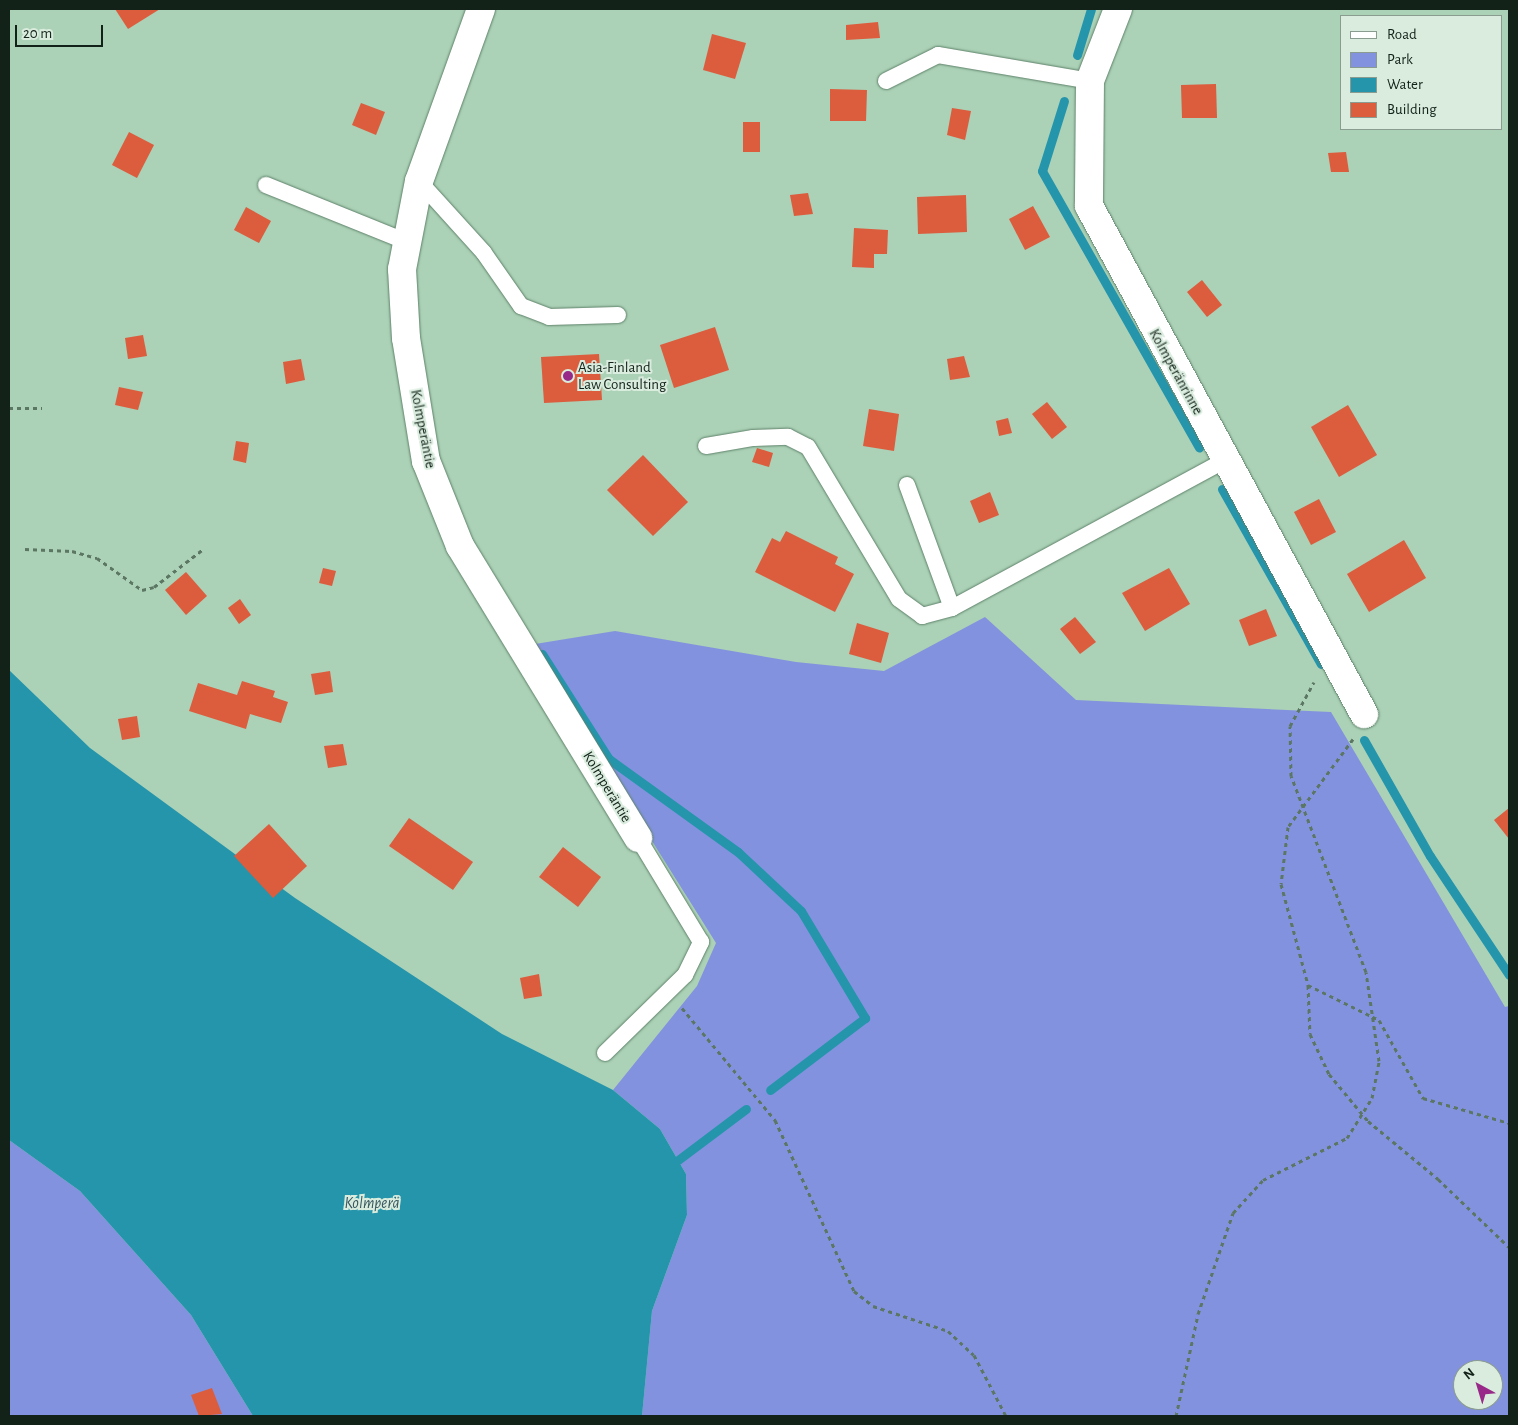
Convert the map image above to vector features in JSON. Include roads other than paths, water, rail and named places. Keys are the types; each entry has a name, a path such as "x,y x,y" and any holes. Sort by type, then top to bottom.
{"street":[{"name":"Kolmperäntie","path":"481,9 419,181 402,269 406,338 426,461 460,546 638,838"},
{"name":"Kolmperänrinne","path":"1118,9 1090,82 1090,206 1364,714"}],"lane":[{"path":"886,81 938,55 1090,82"},
{"path":"419,181 484,253 521,306 549,317 618,315"},
{"path":"266,185 407,242"},
{"path":"706,446 753,438 788,437 808,447 899,599 922,616 952,608 1226,460"},
{"path":"907,485 952,608"},
{"path":"605,1053 667,990 685,976 701,942 638,838"}],"water":[{"name":"Kolmperä","path":"9,670 90,748 295,898 502,1034 613,1090 660,1129 686,1174 687,1215 652,1311 642,1416 253,1416 191,1315 80,1191 9,1140"}],"waterway":[{"path":"1077,55 1091,9"},
{"path":"1064,101 1042,171 1199,447"},
{"path":"1222,489 1321,664"},
{"path":"542,654 609,759 738,852 801,911 865,1018 770,1090"},
{"path":"1364,740 1430,856 1509,975"},
{"path":"678,1160 746,1109"}],"place":[{"name":"Asia-Finland Law Consulting","path":"568,376"}]}
